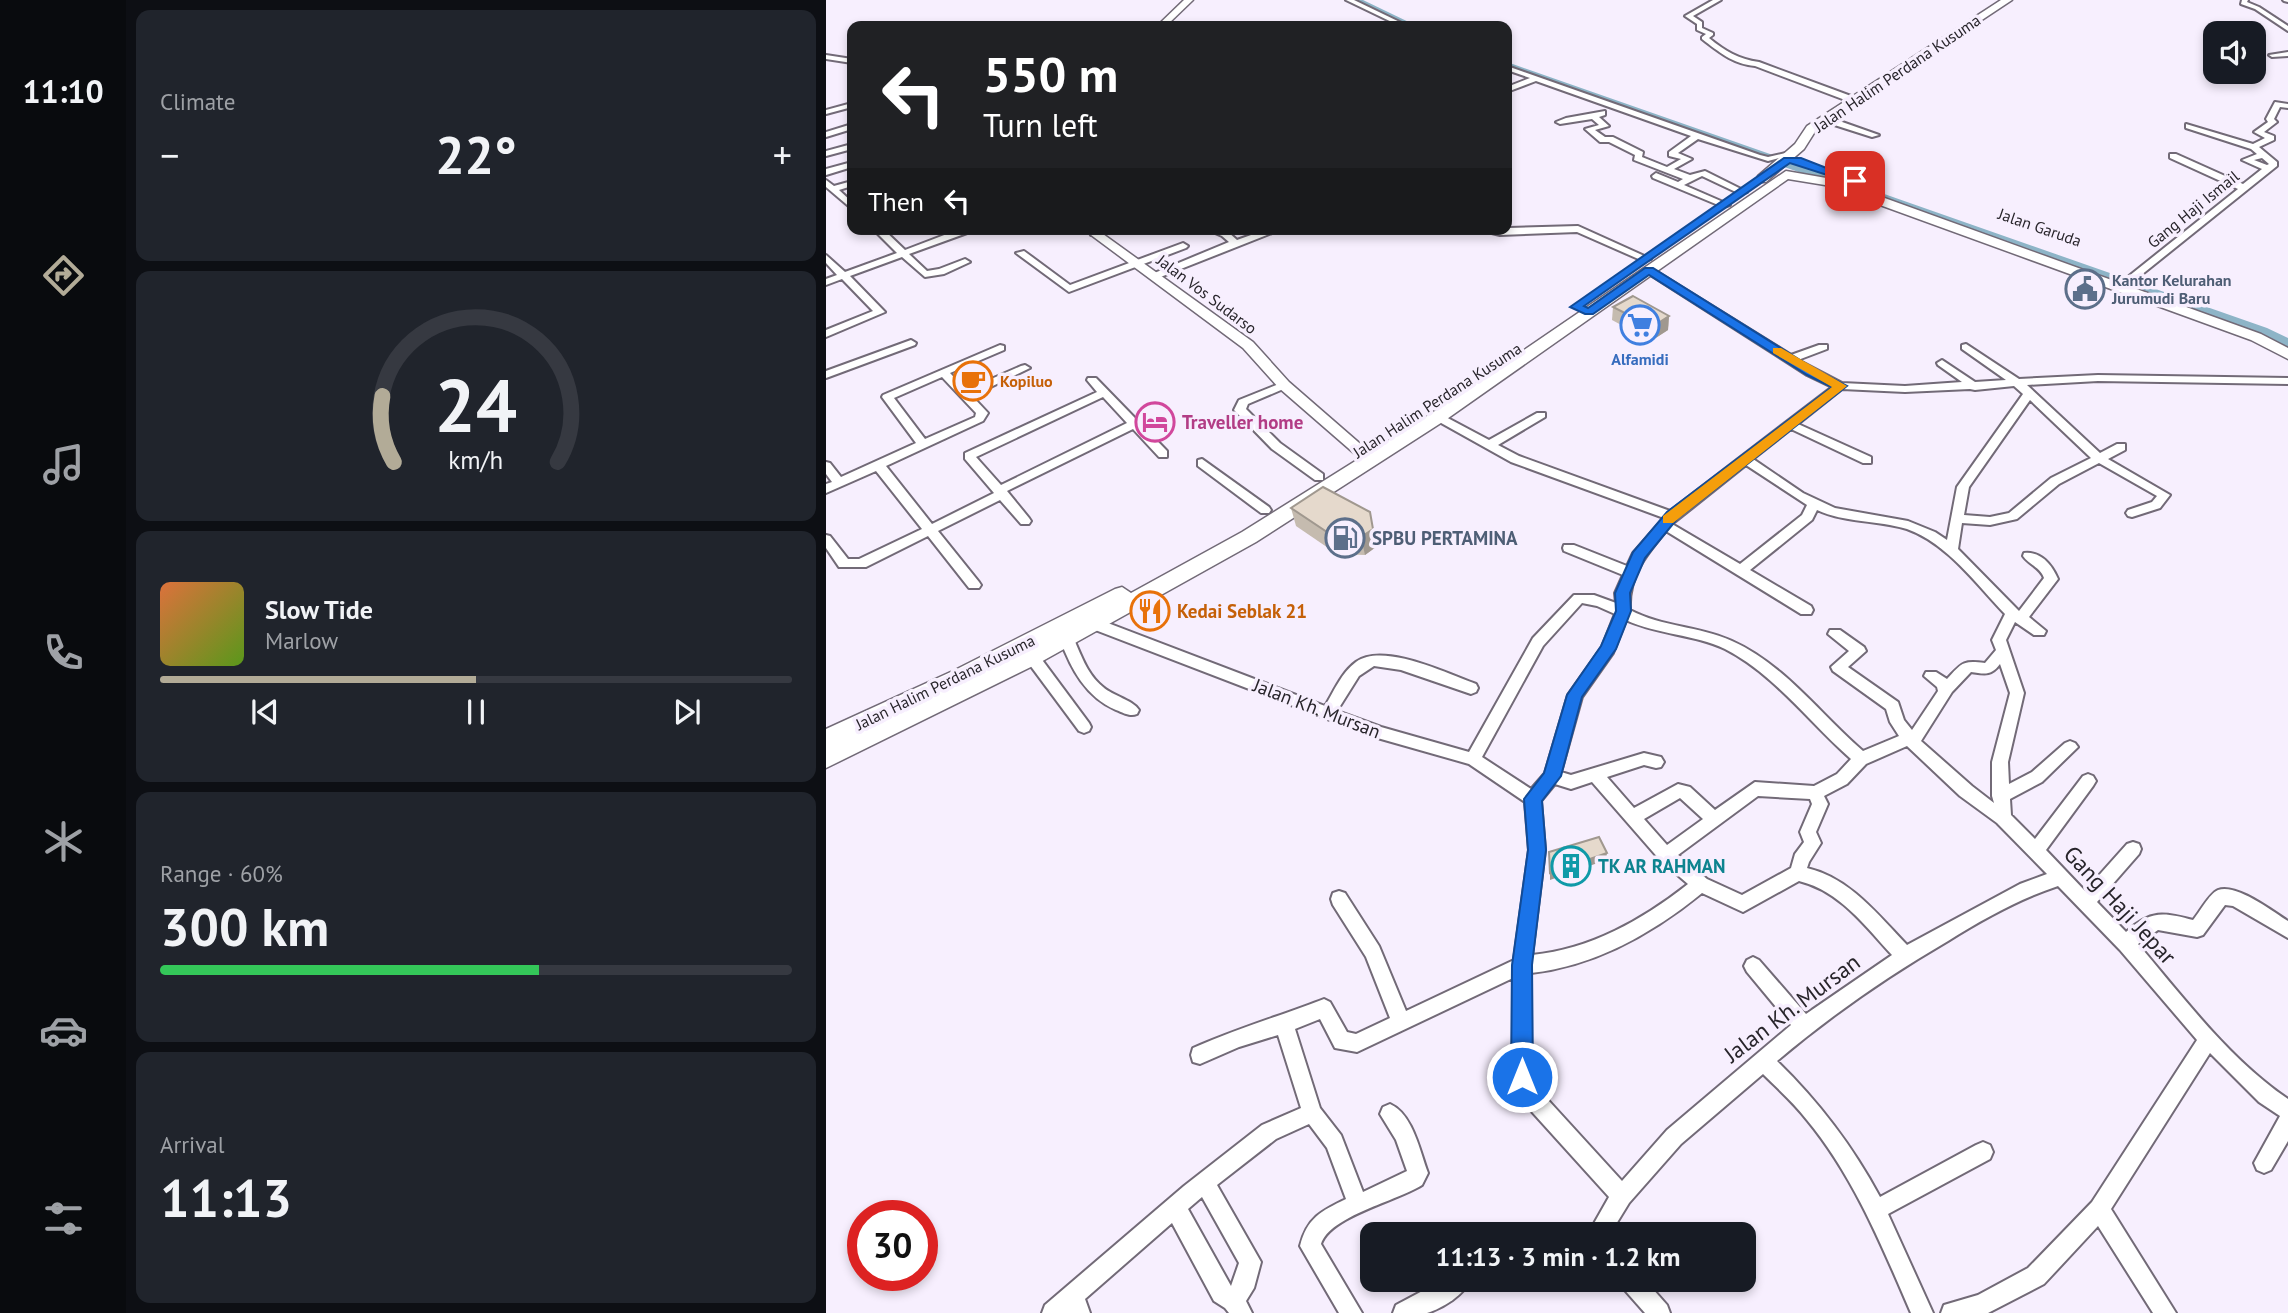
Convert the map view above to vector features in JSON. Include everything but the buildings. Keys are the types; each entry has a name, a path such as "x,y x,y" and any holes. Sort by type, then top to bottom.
{"main road":[{"name":"Jalan Halim Perdana Kusuma","path":"826,758 1095,624 1249,537 1438,416 1537,341 1647,265 1785,160 1811,128 2007,0"},
{"name":"Jalan Halim Perdana Kusuma","path":"1647,265 1785,160"},
{"name":"Jalan Garuda","path":"1785,160 1828,182 2118,279 2238,315 2288,337"},
{"name":"Jalan Garuda","path":"2118,279 2256,337 2288,354"},
{"name":"Jalan Halim Perdana Kusuma","path":"826,739 963,676 1132,588 1265,510 1537,341"}],"street":[{"path":"1166,21 1189,0"},
{"path":"1349,0 1394,21"},
{"path":"1718,0 1688,16 1700,23 1699,29 1711,34 1704,38 1717,50 1739,62 1756,64 1856,101"},
{"path":"2245,0 2243,3 2258,8 2288,29"},
{"path":"2278,45 2288,46"},
{"path":"2272,55 2288,54"},
{"path":"826,57 847,60"},
{"path":"1512,71 1698,135 1785,160"},
{"path":"1512,88 1537,78"},
{"path":"2255,147 2271,138 2258,132 2273,122 2270,120 2278,104 2288,106"},
{"path":"1560,122 1577,117 1595,117 1616,106"},
{"path":"826,113 847,107"},
{"path":"1595,117 1605,125 1589,129 1596,135 1640,154 1637,158 1689,178"},
{"path":"1847,126 1863,118"},
{"path":"1825,119 1875,135"},
{"path":"2189,126 2255,147 2264,152 2262,155"},
{"path":"828,133 847,128"},
{"path":"1667,170 1688,159 1672,154 1698,135"},
{"path":"826,154 847,148"},
{"path":"2262,155 2274,163 2271,168 2246,160 2262,155"},
{"path":"2173,156 2244,188"},
{"path":"826,172 847,166"},
{"name":"Gang Haji Ismail","path":"2118,279 2271,168"},
{"path":"1678,186 1702,173 1743,192"},
{"path":"1656,176 1726,205"},
{"path":"830,186 847,201"},
{"path":"1512,232 1578,229 1647,265 1791,359 1840,386 2024,389 2098,378 2288,382"},
{"path":"883,235 923,273 941,272 965,262"},
{"path":"826,282 956,235"},
{"name":"Jalan Vos Sudarso","path":"1102,235 1248,345 1284,385 1360,451"},
{"path":"1226,235 1235,243"},
{"path":"1155,276 1260,235"},
{"path":"1021,253 1069,289 1183,246"},
{"path":"826,258 880,312 826,334"},
{"path":"941,272 954,283"},
{"path":"826,375 914,346 901,335"},
{"path":"1791,359 1823,347"},
{"path":"1966,347 2024,389 2098,458 2164,495 2157,505 2133,513"},
{"path":"923,445 886,399 1000,348"},
{"path":"1942,363 1975,387"},
{"path":"965,395 1025,369"},
{"path":"826,489 982,416 943,372"},
{"path":"1092,380 1163,454"},
{"path":"1284,385 1243,402 1240,410 1276,446 1319,477"},
{"path":"1622,1196 1531,1096 1522,1077 1522,965 1537,850 1533,799 1552,776 1575,695 1608,649 1623,611 1622,593 1638,556 1667,520 1840,386"},
{"path":"1951,550 1959,519 1963,486 2024,389"},
{"path":"1025,521 969,457 1103,393"},
{"path":"1488,446 1541,415"},
{"path":"1438,416 1488,446 1522,462 1667,520 1806,610"},
{"path":"826,539 844,564 852,566 868,561 1135,424"},
{"path":"1789,424 1867,460"},
{"path":"1959,519 1990,521 2013,516 2055,481 2121,446"},
{"path":"1747,460 1770,478 1832,512 1908,526 1931,535 1951,550 2016,616 2039,631"},
{"path":"1202,463 1265,510"},
{"path":"826,466 839,483"},
{"path":"878,466 974,585"},
{"path":"1742,570 1808,517 1815,504"},
{"path":"1569,548 1631,573"},
{"path":"2003,818 2000,762 2017,692 1999,640 2000,633 2051,579 2047,568 2029,556"},
{"path":"1473,759 1538,642 1572,603 1579,598 1588,598 1623,611 1640,621 1699,633 1733,647 1779,683 1830,734 1861,759"},
{"name":"Jalan Kh. Mursan","path":"1095,624 1379,733 1473,759 1533,799"},
{"name":"Gang Haji Jepar","path":"1835,634 1859,651 1838,667 1893,706 1897,722 1910,740 1966,791 2003,818 2126,944 2208,1040 2266,1095 2288,1110"},
{"path":"1067,639 1073,659 1095,691 1132,710"},
{"path":"1666,855 1755,789 1815,793 1842,779 1861,759 1910,740 1941,701 1945,690 1968,666 1988,669 2004,650"},
{"path":"1032,657 1084,727"},
{"path":"1329,712 1356,670 1367,661 1391,661 1471,688"},
{"path":"1931,676 1943,684 1945,690"},
{"path":"2000,796 2037,777 2070,747"},
{"path":"1552,776 1571,782 1644,760 1656,762"},
{"path":"1594,774 1666,855 1702,884 1743,904 1798,873 1818,876 1833,884 1905,956"},
{"path":"2034,851 2053,834 2068,805 2088,781"},
{"path":"1634,816 1678,791 1684,792 1714,819"},
{"path":"1798,873 1801,859 1813,843 1808,832 1820,804 1815,793"},
{"path":"2085,902 2133,849"},
{"name":"Jalan Kh. Mursan","path":"1607,1222 1622,1196 1674,1137 1804,1026 1905,956 2026,889 2060,878"},
{"path":"1200,1055 1237,1038 1324,1008 1342,1041 1348,1044 1357,1043 1522,965 1552,963 1606,943 1682,900 1702,884"},
{"path":"2126,944 2147,923 2160,920 2197,929 2221,897 2235,898 2288,930"},
{"path":"1339,899 1373,952 1401,1022"},
{"path":"1753,966 1804,1026"},
{"path":"1284,1024 1312,1113 1334,1142 1358,1204"},
{"path":"1952,1313 1981,1305 2036,1276 2099,1209 2208,1040"},
{"path":"1762,1060 1815,1115 1876,1210 1922,1313"},
{"path":"1054,1313 1076,1305 1175,1207 1269,1132 1312,1113"},
{"path":"1351,1313 1310,1246 1310,1238 1315,1229 1358,1204 1410,1182 1418,1173 1404,1134 1390,1114"},
{"path":"2264,1163 2288,1122"},
{"path":"1876,1210 1983,1152"},
{"path":"1175,1207 1222,1293 1237,1306 1250,1262 1205,1183"},
{"path":"2099,1209 2165,1313"},
{"path":"1405,1313 1445,1292"},
{"path":"1641,1292 1659,1313"}],"waterway":[{"path":"1358,0 1403,21"},
{"path":"1512,67 2262,331 2288,344"}],"slow traffic":[{"path":"1668,520 1716,485 1807,409 1840,386 1811,373 1777,351"}],"place":[{"name":"Kantor Kelurahan Jurumudi Baru","path":"2085,289"},
{"name":"Alfamidi","path":"1640,325"},
{"name":"Kopiluo","path":"973,381"},
{"name":"Traveller home","path":"1155,422"},
{"name":"SPBU PERTAMINA","path":"1345,538"},
{"name":"Kedai Seblak 21","path":"1150,611"},
{"name":"TK AR RAHMAN","path":"1571,866"}],"route":[{"path":"1522,1077 1522,965 1537,850 1533,799 1552,776 1575,695 1608,649 1623,611 1622,593 1638,556 1672,516 1716,485 1807,409 1840,386 1811,373 1649,270 1589,312 1576,307 1787,160 1797,160 1855,181"}]}
